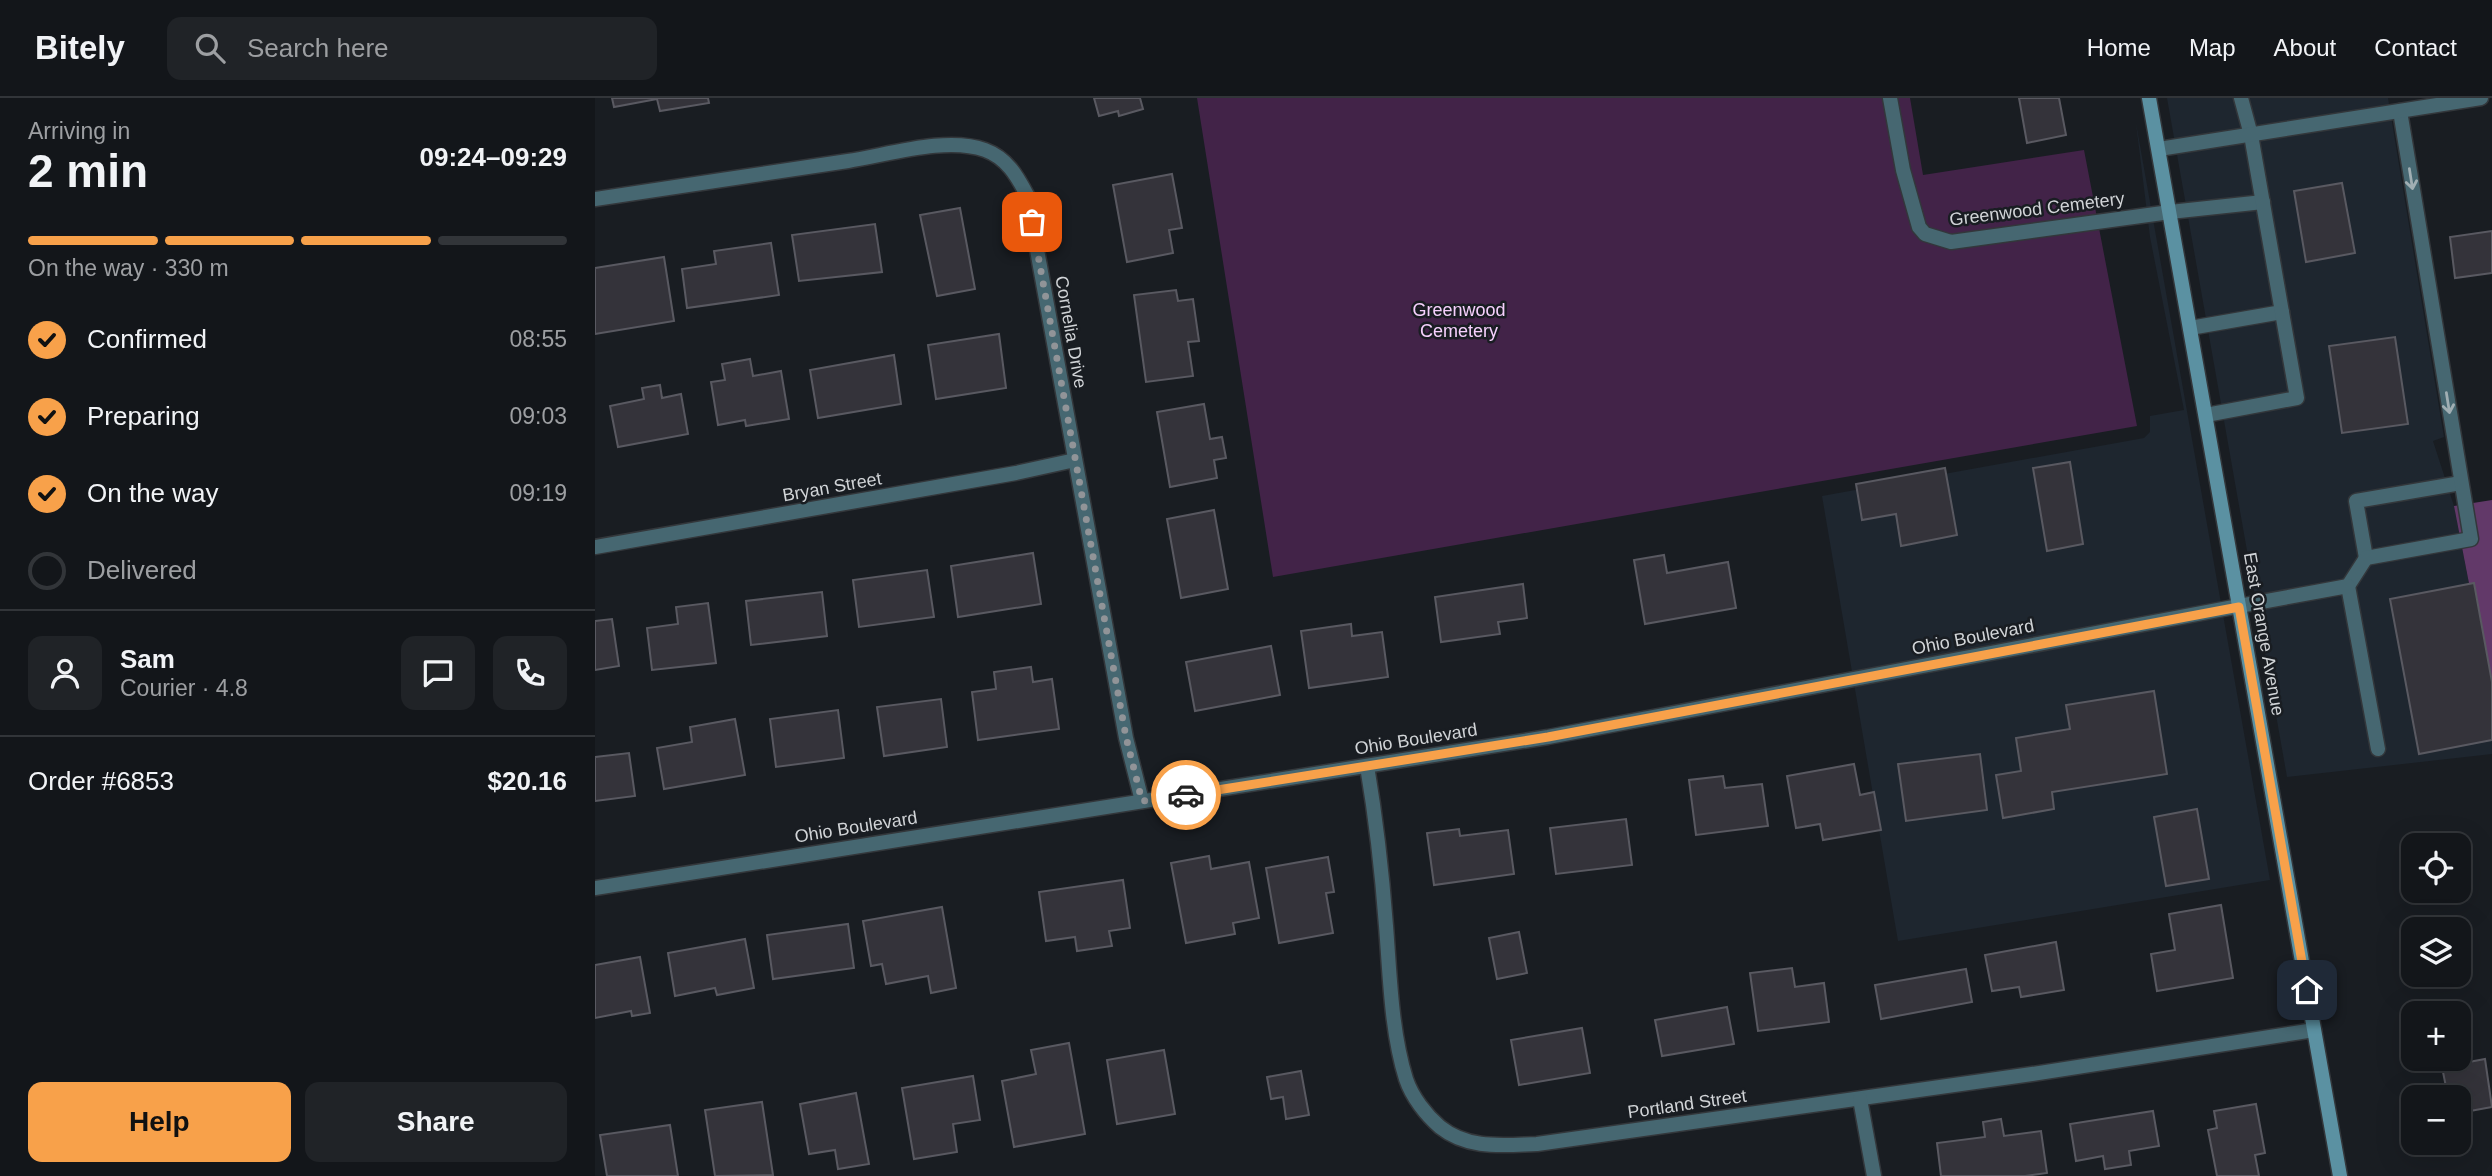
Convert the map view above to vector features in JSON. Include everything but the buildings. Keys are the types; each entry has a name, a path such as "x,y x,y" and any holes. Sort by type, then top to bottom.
{"main road":[{"name":"East Orange Avenue","path":"2149,98 2340,1176"}],"street":[{"name":"Greenwood Cemetery","path":"1890,98 1903,170 1919,227 1925,234 1951,242 2170,212"},
{"path":"2206,415 2297,398 2251,135 2241,98"},
{"path":"2159,149 2481,98"},
{"path":"2366,558 2471,539 2400,111"},
{"name":"Cornelia Drive","path":"595,199 928,147 984,149 1004,160 1027,195 1126,737 1142,801"},
{"path":"2170,212 2263,202"},
{"path":"2190,328 2282,312"},
{"name":"Bryan Street","path":"595,547 1075,460"},
{"path":"2378,749 2348,586 2366,558 2356,501 2461,483"},
{"name":"Ohio Boulevard","path":"595,888 1548,737 2348,586"},
{"name":"Portland Street","path":"1367,766 1380,842 1390,983 1406,1081 1417,1103 1440,1127 1462,1140 1483,1146 1537,1144 1860,1099 2314,1030"},
{"path":"1860,1099 1874,1176"}],"shaded area":[{"path":"2167,98 2388,98 2444,437 2433,441 2454,506 2492,702 2492,754 2287,777"},
{"path":"2136,123 2270,880 1898,941 1822,496 2144,438 2150,432 2150,416 2184,410 2150,237"},
{"path":"2492,500 2492,702 2454,506"}],"green space":[{"name":"Greenwood Cemetery","path":"1197,98 1910,98 1923,175 2084,150 2137,426 1273,577"}],"way so far":[{"path":"1032,222 1126,737 1142,801 1186,795"}],"route":[{"path":"1186,795 1548,737 2239,607 2307,990"}]}
